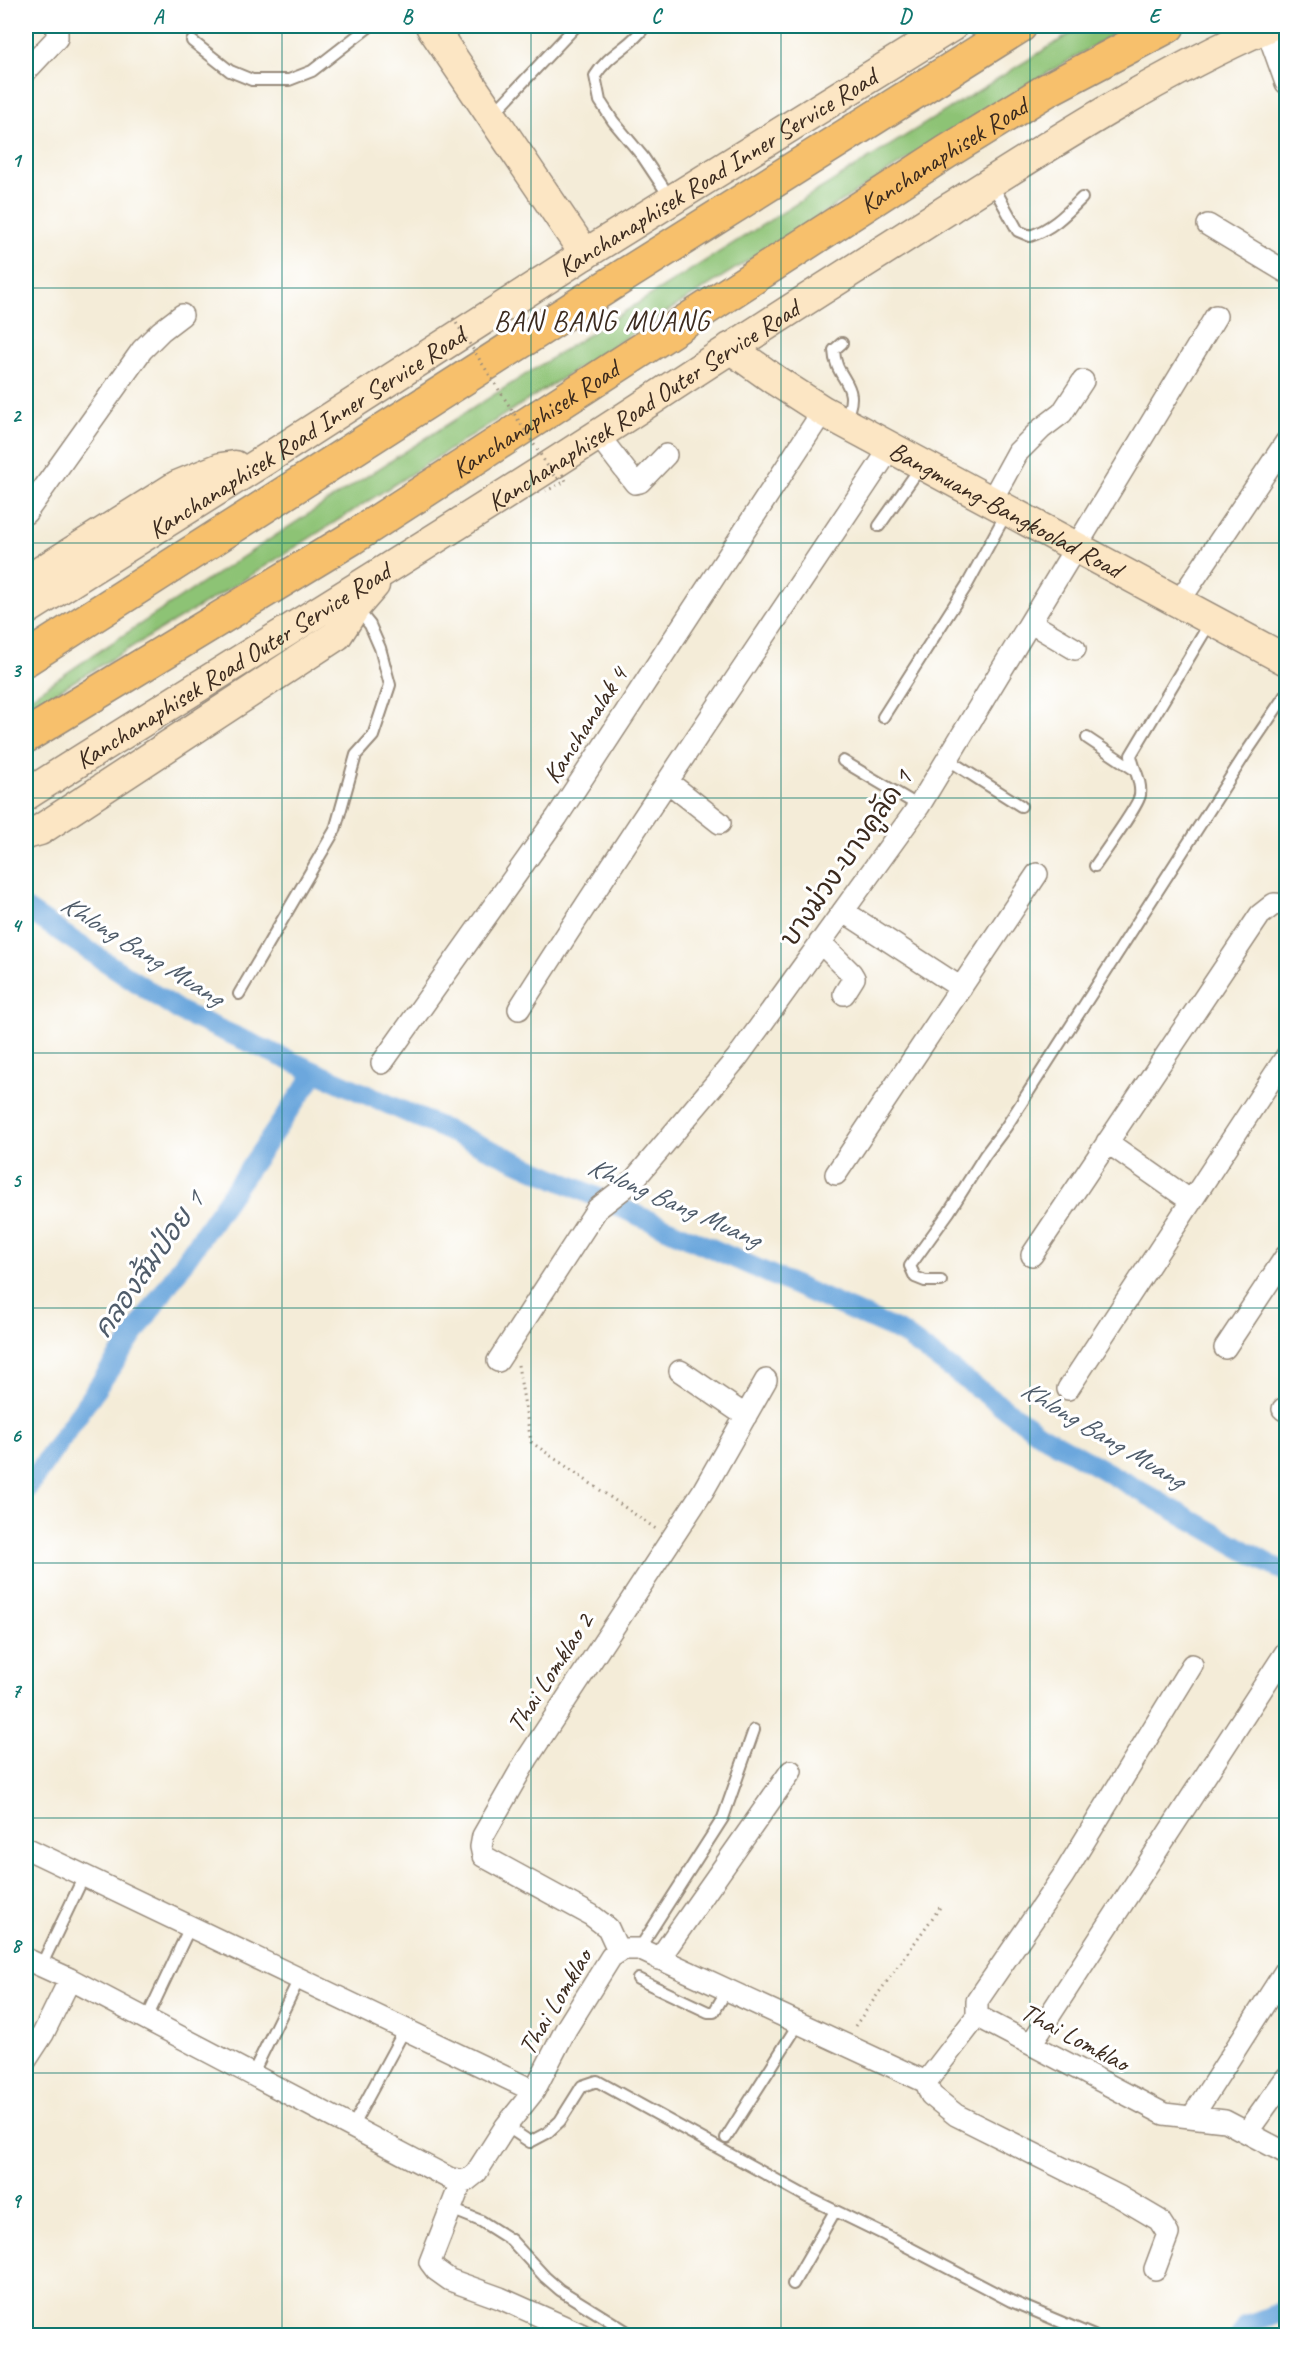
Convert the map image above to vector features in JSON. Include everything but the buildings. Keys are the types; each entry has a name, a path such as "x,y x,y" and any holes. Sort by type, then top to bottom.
{"highway":[{"path":"26,659 625,275 1020,26"},
{"name":"Kanchanaphisek Road","path":"26,736 352,538 965,140 1047,90 1168,26"}],"main road":[{"path":"431,26 585,254"},
{"name":"Kanchanaphisek Road Inner Service Road","path":"26,609 265,460 585,254 951,26"},
{"name":"Kanchanaphisek Road Outer Service Road","path":"37,788 598,435 730,348 1128,96 1267,26"},
{"name":"Bangmuang-Bangkoolad Road","path":"730,348 775,380 833,416 1287,660"},
{"path":"26,581 177,486 221,468 265,460"},
{"path":"26,834 40,830 337,635 355,607 392,565"}],"street":[{"path":"26,71 57,39 57,26"},
{"path":"1267,26 1287,83"},
{"path":"1208,225 1287,272"},
{"path":"26,513 142,350 160,331 182,315"},
{"name":"บางม่วง-บางคูลัด 1","path":"498,1361 597,1209 633,1181 737,1058 919,806 1216,316"},
{"path":"999,506 1018,452 1036,433 1062,413 1083,381"},
{"name":"Kanchanalak 4","path":"382,1063 557,817 833,416"},
{"path":"598,435 635,483 640,482 666,455"},
{"path":"1178,603 1287,442"},
{"path":"519,1009 599,882 891,447"},
{"path":"1031,623 1075,649"},
{"path":"668,782 720,823"},
{"path":"836,1174 1037,874"},
{"path":"1032,1255 1260,915 1274,903 1287,905"},
{"path":"843,911 961,988"},
{"path":"820,942 854,978 844,994"},
{"path":"1068,1389 1287,1057"},
{"path":"1107,1142 1191,1201"},
{"path":"1225,1348 1280,1281 1287,1256"},
{"path":"680,1371 746,1416"},
{"name":"Thai Lomklao 2","path":"629,1950 608,1928 591,1915 483,1856 481,1847 483,1836 527,1759 703,1491 766,1380"},
{"path":"1031,2044 1287,1652"},
{"path":"926,2082 977,2016 977,2001 1063,1876 1192,1665"},
{"path":"659,1959 791,1771"},
{"path":"26,1848 534,2091"},
{"path":"629,1950 659,1959 926,2082 931,2095 956,2115 1110,2192 1159,2220 1168,2234 1155,2269"},
{"name":"Thai Lomklao","path":"462,2181 466,2181 477,2173 506,2126 534,2091 566,2029 611,1957 629,1950"},
{"path":"33,1963 70,1979 451,2179 462,2181 430,2262 436,2270 450,2280 500,2298 585,2336"},
{"path":"1192,2117 1287,1970"},
{"path":"26,2060 43,2034 70,1979"},
{"name":"Thai Lomklao","path":"977,2016 1164,2114 1225,2121 1287,2153"},
{"path":"1248,2132 1287,2078"}],"lane":[{"path":"192,42 230,71 252,80 289,80 312,71 370,26"},
{"path":"491,115 576,26"},
{"path":"645,26 631,42 606,60 596,76 596,83 600,101 612,121 644,157 671,200"},
{"path":"991,182 1018,231 1030,236 1044,232 1082,198"},
{"path":"833,416 851,407 852,394 834,359 834,350 842,343"},
{"path":"879,526 922,464"},
{"path":"883,717 967,585 999,506"},
{"path":"239,994 335,830 356,755 373,736 390,685 380,648 370,625 355,607"},
{"path":"1132,768 1131,755 1212,620"},
{"path":"941,1281 925,1281 915,1277 910,1266 944,1220 985,1155 1006,1127 1246,753 1287,694"},
{"path":"1087,738 1132,768 1140,781 1140,798 1095,866"},
{"path":"947,759 1021,806"},
{"path":"843,761 919,806"},
{"path":"629,1950 723,1818 754,1730"},
{"path":"33,1963 84,1876"},
{"path":"146,2020 190,1927"},
{"path":"252,2075 299,1979"},
{"path":"638,1979 708,2013 714,2012 727,1990"},
{"path":"726,2138 799,2023"},
{"path":"352,2127 405,2029"},
{"path":"506,2126 530,2142 547,2133 560,2121 582,2086 597,2081 835,2211 1011,2301 1094,2336"},
{"path":"451,2210 481,2221 511,2240 560,2290 634,2336"},
{"path":"793,2284 835,2211"}],"path":[{"path":"453,318 556,479 563,475 567,481 546,491"},
{"path":"514,1337 531,1442 671,1540"},
{"path":"843,2043 941,1906"}],"green space":[{"path":"1083,26 1127,26 992,106 234,586 26,710 26,700 287,528 684,274"}],"waterway":[{"name":"Khlong Bang Muang","path":"26,909 181,1012 902,1333 1040,1434 1286,1572"},
{"name":"คลองส้มป่อย 1","path":"26,1490 316,1072"},
{"path":"1240,2336 1247,2325 1286,2310"}],"district":[{"name":"BAN BANG MUANG","path":"602,320"}]}
